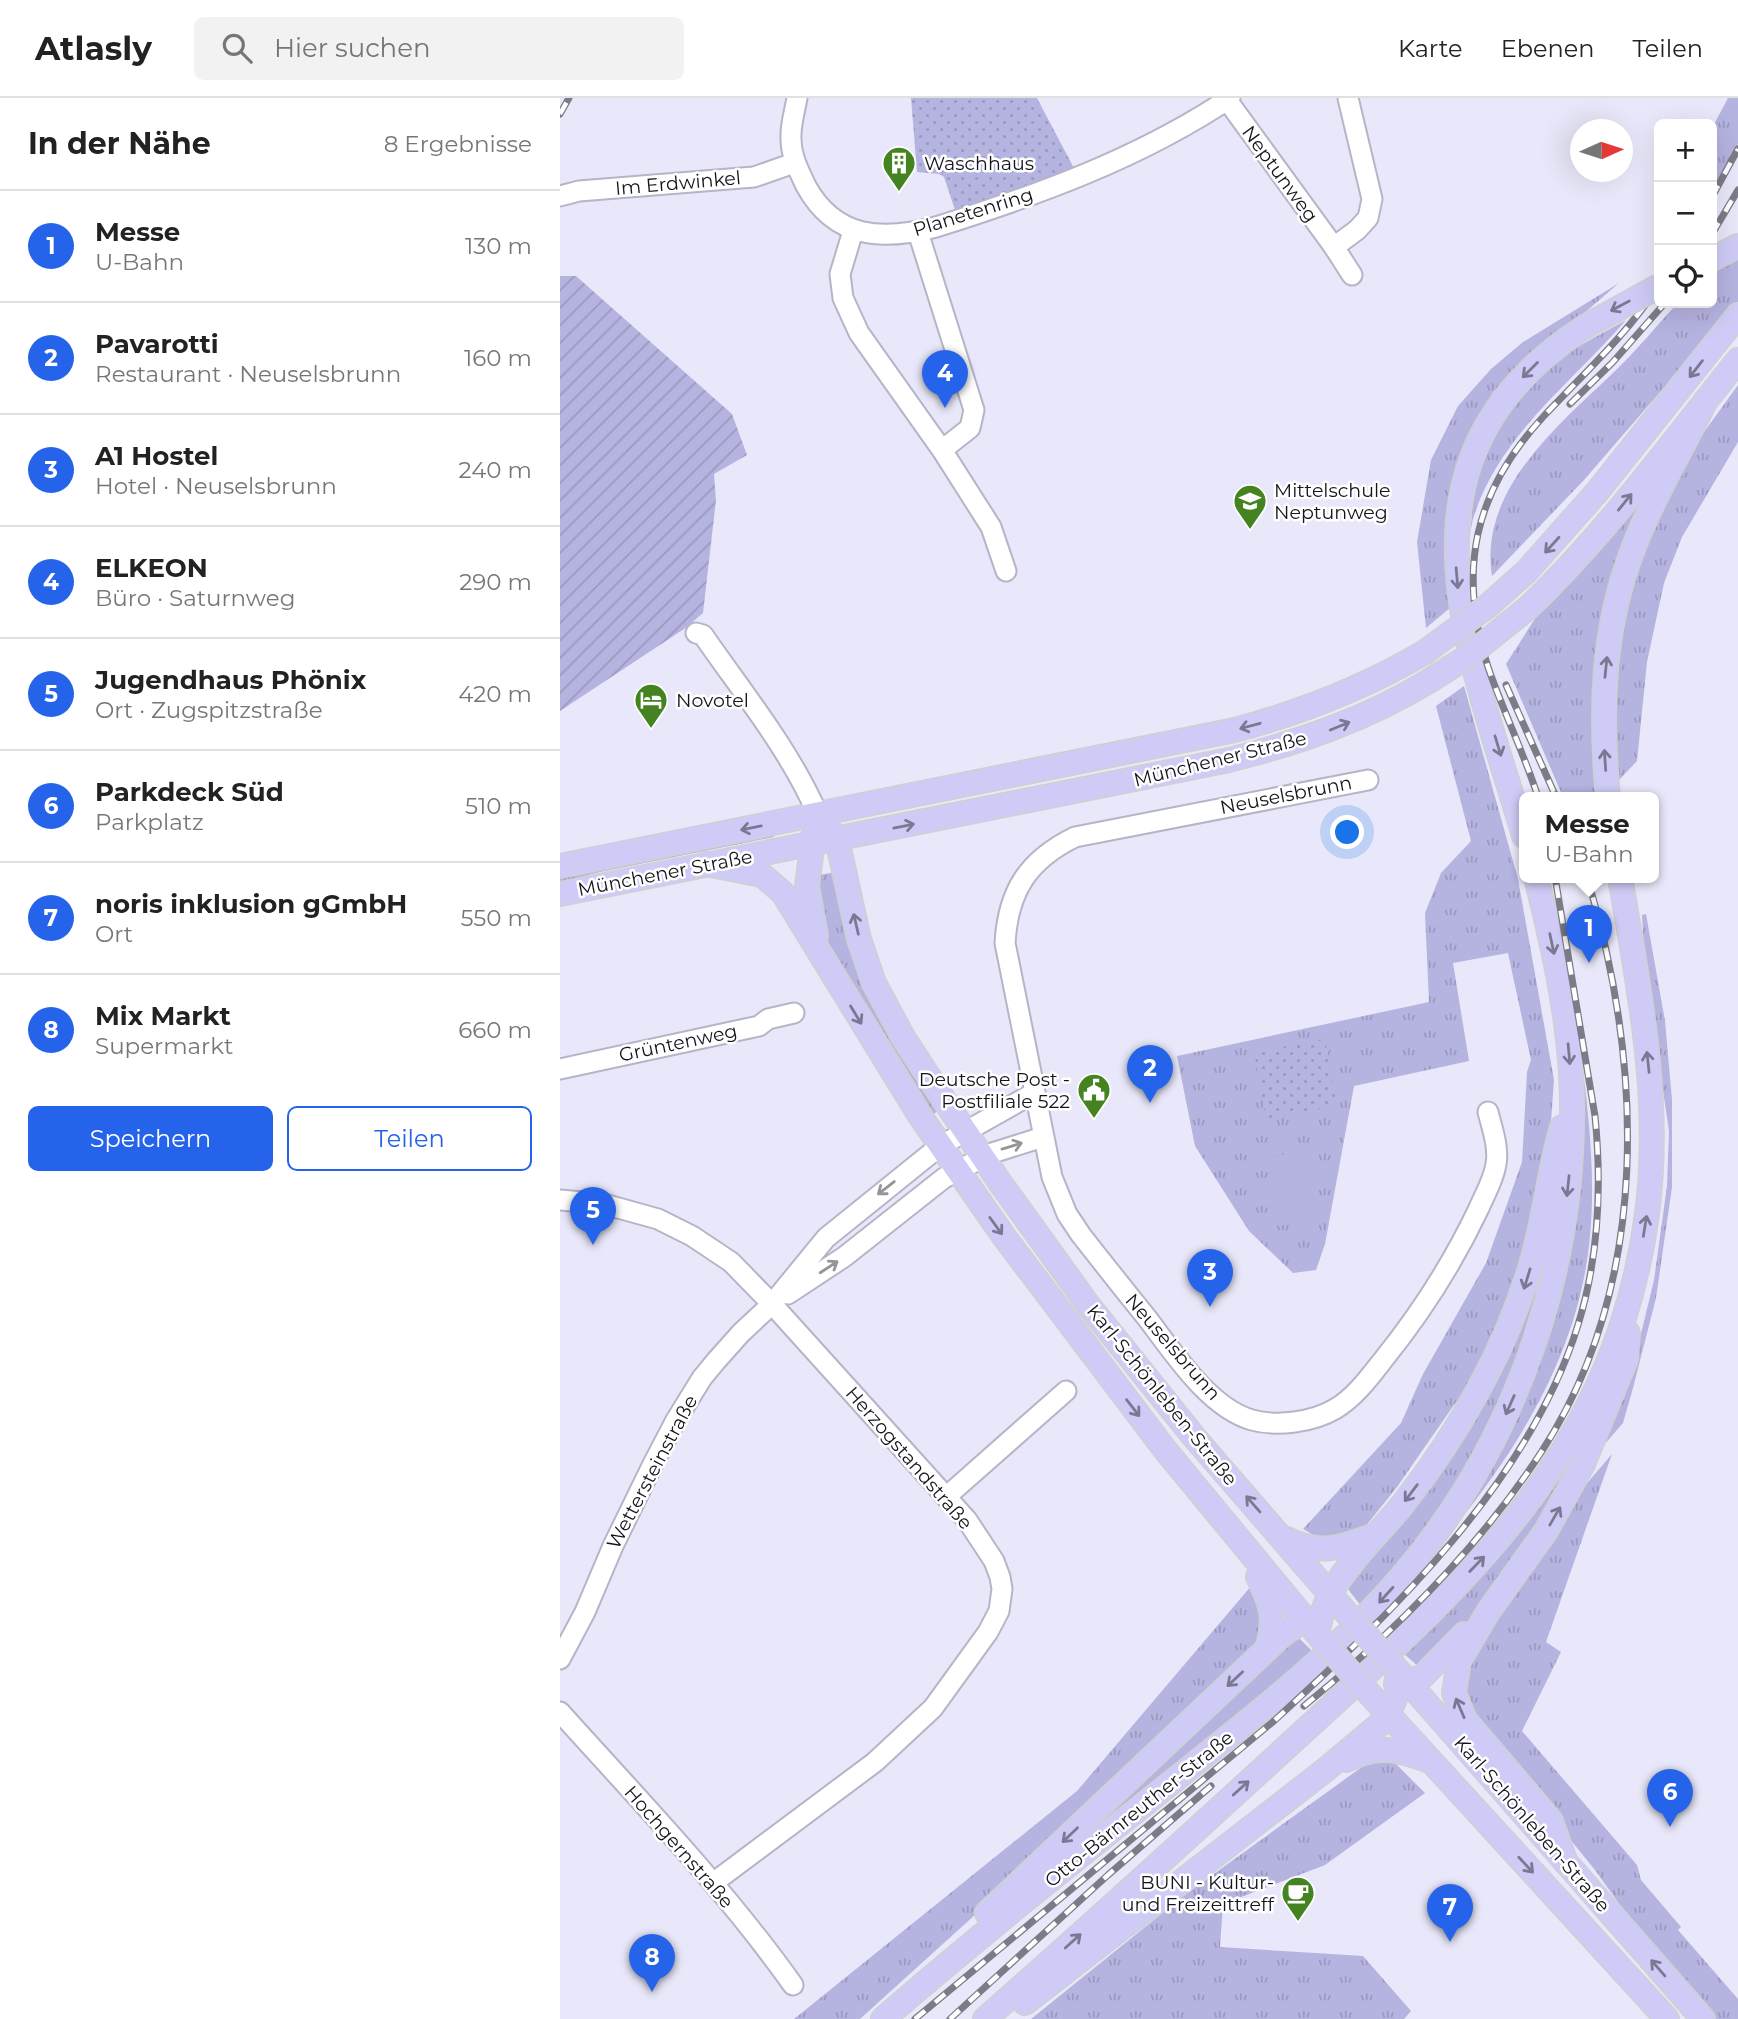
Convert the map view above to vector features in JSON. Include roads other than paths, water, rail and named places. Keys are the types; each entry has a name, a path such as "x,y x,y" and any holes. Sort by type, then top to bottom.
{"main road":[{"path":"1717,256 1738,246"},
{"path":"1519,819 1464,625 1456,564 1457,521 1471,462 1483,433 1499,408 1534,365 1583,328 1654,289"},
{"name":"Münchener Straße","path":"560,866 1235,730 1344,695 1425,652 1489,605 1527,570 1597,492 1738,315"},
{"name":"Münchener Straße","path":"560,894 1184,770 1269,750 1362,717 1467,657 1529,607 1610,520 1738,359"},
{"path":"1608,792 1604,702 1607,655 1614,611 1641,530 1706,400"},
{"name":"Karl-Schönleben-Straße","path":"818,815 837,839 862,949 877,990 902,1037 982,1158 1089,1306 1194,1437 1329,1593 1326,1625"},
{"name":"Karl-Schönleben-Straße","path":"818,815 808,873 808,898 821,956"},
{"name":"Karl-Schönleben-Straße","path":"705,864 753,872 768,879 787,900 877,1049 940,1146 1072,1329 1243,1546 1326,1625 1388,1714 1667,2019"},
{"name":"Otto-Bärnreuther-Straße","path":"883,2019 1304,1674 1378,1603 1440,1528 1471,1480 1511,1402 1538,1331 1553,1278 1570,1166 1571,1093 1568,1046 1560,988 1537,883"},
{"path":"1566,1863 1551,1821 1465,1720 1456,1701 1454,1685 1459,1661 1488,1612 1546,1531 1588,1453 1626,1359 1632,1293 1647,1214 1653,1130 1647,1045 1621,883"},
{"name":"Otto-Bärnreuther-Straße","path":"1329,1593 1420,1481 1468,1405 1505,1335 1532,1261 1547,1200 1556,1147 1571,1093"},
{"path":"985,2019 1406,1636 1493,1547 1536,1493 1572,1437 1602,1376 1632,1293"},
{"path":"1281,1537 1310,1548 1327,1549 1346,1546 1378,1534"},
{"path":"1243,1546 1272,1611 1267,1649"},
{"path":"1365,1681 1383,1684 1399,1676 1426,1673 1488,1612"},
{"name":"Karl-Schönleben-Straße","path":"1326,1625 1367,1636 1399,1676 1703,2019"},
{"name":"Otto-Bärnreuther-Straße","path":"925,1983 944,1952 1288,1630 1326,1625"},
{"path":"995,2019 1017,2010 1373,1730 1388,1714 1396,1698 1399,1676"},
{"path":"1324,1771 1355,1755 1376,1749 1400,1751 1431,1761"}],"street":[{"path":"797,98 791,135 794,163 815,202 838,223 853,231 840,274 843,298 859,333 942,450 991,527 1006,571"},
{"path":"1334,247 1368,218 1372,199 1348,98"},
{"name":"Neptunweg","path":"1228,99 1352,275"},
{"name":"Planetenring","path":"853,231 890,234 918,232 979,213 1099,170 1228,99"},
{"name":"Im Erdwinkel","path":"560,196 579,191 754,177 794,163"},
{"path":"918,232 974,410 970,428 942,450"},
{"path":"696,633 703,635 765,724 805,786 818,815"},
{"name":"Neuselsbrunn","path":"1368,780 1075,837 1052,848 1037,861 1020,883 1011,905 1005,943 1052,1177 1067,1214 1106,1268 1177,1358 1214,1398 1254,1421 1280,1423 1317,1418 1336,1409 1357,1392 1410,1326 1456,1256 1491,1183 1497,1163 1496,1143 1488,1112"},
{"name":"Grüntenweg","path":"560,1069 759,1026 768,1019 794,1013"},
{"path":"965,1131 1034,1093"},
{"name":"Wettersteinstraße","path":"560,1659 585,1612 646,1477 702,1378 772,1304 826,1238 940,1146 965,1131"},
{"path":"982,1158 1043,1137"},
{"name":"Wettersteinstraße","path":"772,1304 844,1258 925,1191 957,1170 982,1158"},
{"name":"Herzogstandstraße","path":"560,1200 604,1204 658,1219 692,1236 731,1262 967,1520 994,1560 1000,1577 1002,1590 999,1611 988,1632 933,1708 885,1753 713,1883"},
{"path":"946,1497 1066,1391"},
{"name":"Hochgernstraße","path":"560,1712 713,1883 767,1948 793,1985"}],"railway":[{"path":"560,114 569,98"},
{"path":"1717,188 1738,149"},
{"path":"1717,226 1738,190"},
{"path":"1536,792 1488,667 1479,631 1474,598 1478,534 1487,503 1501,474 1520,445 1619,337 1654,292"},
{"path":"1570,404 1612,363 1661,308"},
{"path":"1506,685 1554,792"},
{"path":"915,2019 1275,1720 1320,1679 1410,1589 1452,1541 1492,1490 1527,1437 1556,1382 1578,1325 1590,1274 1597,1222 1595,1116 1556,883"},
{"path":"1304,1706 1370,1649 1433,1588 1518,1487 1542,1451 1578,1385 1603,1316 1619,1244 1627,1170 1626,1096 1619,1022 1606,948 1589,883"},
{"path":"950,2019 1108,1875 1211,1786"}],"place":[{"name":"Waschhaus","path":"899,193"},
{"name":"ELKEON","path":"945,408"},
{"name":"Mittelschule Neptunweg","path":"1250,531"},
{"name":"Novotel","path":"651,730"},
{"name":"Messe","path":"1589,963"},
{"name":"Pavarotti","path":"1150,1103"},
{"name":"Deutsche Post - Postfiliale 522","path":"1094,1120"},
{"name":"Jugendhaus Phönix","path":"593,1245"},
{"name":"A1 Hostel","path":"1210,1307"},
{"name":"Parkdeck Süd","path":"1670,1827"},
{"name":"BUNI - Kultur- und Freizeittreff","path":"1298,1923"},
{"name":"noris inklusion gGmbH","path":"1450,1942"},
{"name":"Mix Markt","path":"652,1992"}]}
